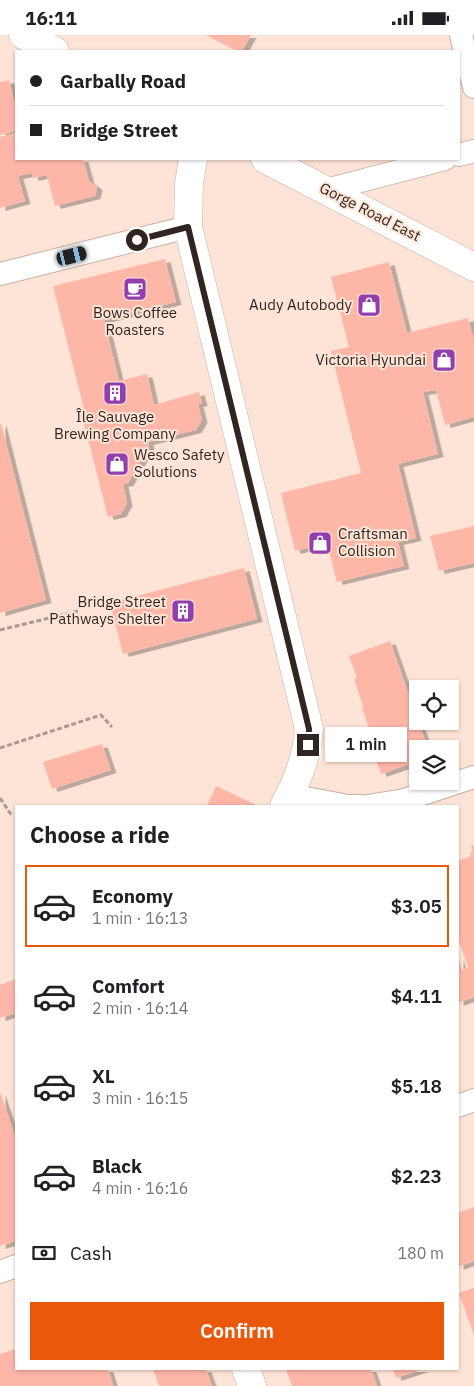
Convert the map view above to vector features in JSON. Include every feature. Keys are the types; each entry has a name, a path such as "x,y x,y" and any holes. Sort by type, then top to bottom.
{"street":[{"path":"23,35 52,50"},
{"path":"461,35 474,87"},
{"path":"460,155 474,151"},
{"path":"193,160 189,183 188,227 309,729 304,765 287,801 336,805"},
{"name":"Gorge Road East","path":"267,160 474,267"},
{"path":"326,190 441,160"},
{"path":"0,274 188,227"},
{"path":"374,805 404,800 474,777"},
{"path":"459,1106 474,1100"},
{"path":"0,1272 15,1266"},
{"path":"246,1370 252,1386"}],"path":[{"path":"0,630 78,611"},
{"path":"0,748 101,715 112,727"},
{"path":"0,798 12,816"}],"building":[{"path":"206,35 251,35 243,50 236,50"},
{"path":"9,80 15,106 15,131 0,135 0,82"},
{"path":"15,133 15,160 83,160 89,181 97,187 95,196 55,206 47,175 33,178 32,173 18,176 25,201 0,208 0,137"},
{"path":"165,259 176,302 104,320 119,381 147,374 154,405 199,392 202,403 198,404 202,420 196,430 148,442 149,446 128,483 123,484 127,503 121,514 108,517 84,423 87,421 53,286"},
{"path":"389,262 407,333 468,318 474,340 474,417 445,425 436,390 423,392 438,454 398,464 416,538 398,542 404,566 337,582 327,543 295,551 281,493 361,473 331,351 349,347 331,277"},
{"path":"0,424 46,600 0,613"},
{"path":"474,526 474,563 439,571 430,536"},
{"name":"Bridge Street Pathways Shelter","path":"244,568 257,619 123,654 110,603"},
{"path":"390,641 409,695 409,730 421,730 425,740 409,740 409,764 381,774 366,730 369,729 354,679 357,678 349,656"},
{"path":"102,744 111,770 52,789 43,762"},
{"path":"216,786 252,803 251,805 207,805"},
{"path":"474,845 474,997 459,1003 459,960 462,970 468,967 459,941 459,861 471,856 470,852 473,851 471,846"},
{"path":"15,979 15,1013 0,1018 0,985"},
{"path":"0,1092 15,1136 15,1241 0,1246"},
{"path":"474,1207 474,1261 459,1267 459,1213"},
{"path":"474,1288 474,1335 459,1293"},
{"path":"15,1349 15,1370 108,1370 113,1386 0,1386 0,1354"},
{"path":"153,1370 206,1370 212,1386 159,1386"},
{"path":"286,1370 371,1370 377,1386 292,1386"},
{"path":"393,1370 420,1370 396,1378"}],"place":[{"name":"Bows Coffee Roasters","path":"135,289"},
{"name":"Audy Autobody","path":"369,305"},
{"name":"Victoria Hyundai","path":"444,360"},
{"name":"Île Sauvage Brewing Company","path":"115,393"},
{"name":"Wesco Safety Solutions","path":"117,464"},
{"name":"Craftsman Collision","path":"320,543"},
{"name":"Bridge Street Pathways Shelter","path":"183,611"}],"route":[{"path":"137,240 188,227 309,729 308,745"}]}
